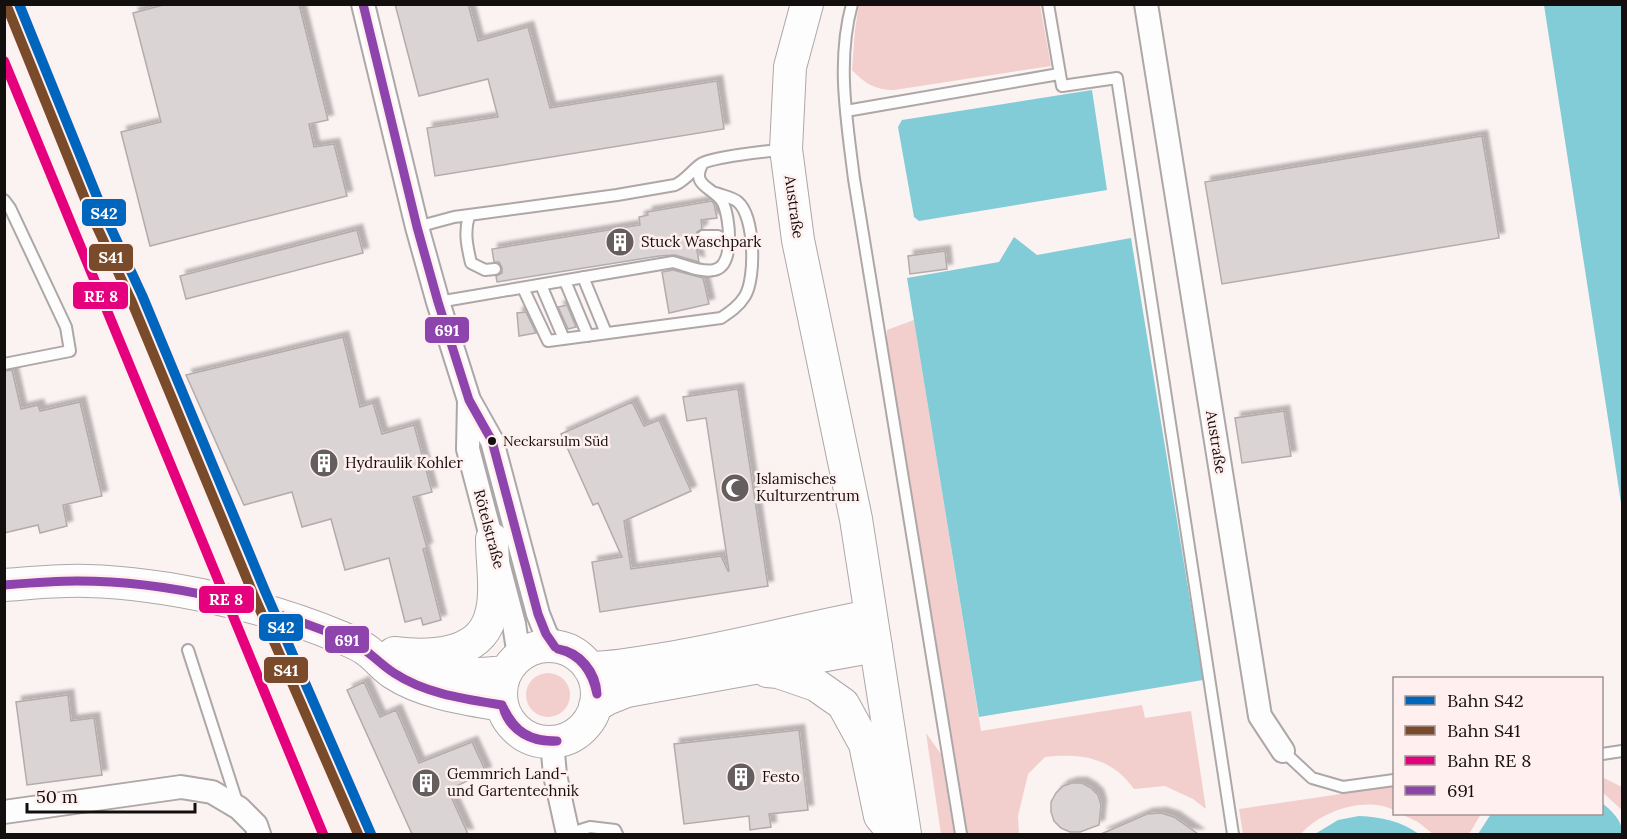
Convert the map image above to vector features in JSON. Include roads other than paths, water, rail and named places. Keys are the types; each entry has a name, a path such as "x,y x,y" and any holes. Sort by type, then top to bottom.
{"main road":[{"name":"Austraße","path":"807,4 790,67 786,149 798,240 856,519 905,834"},
{"path":"380,651 436,655 457,650 471,643 481,634 490,619 493,601 492,539"},
{"path":"4,585 86,580 143,586 200,596 285,616 451,674 464,675 513,664"},
{"path":"589,668 704,652 871,616"},
{"path":"595,706 627,692 876,646"},
{"path":"555,647 574,653 589,668 595,680 597,693 595,706 584,727 564,740 539,741 515,728 507,717 502,705 502,682 513,664 530,650 555,647"},
{"path":"380,651 393,673 421,686 461,698 502,705"},
{"path":"754,669 778,672 816,684 843,704 866,744 879,816 895,834"}],"street":[{"name":"Rötelstraße","path":"363,4 417,227 438,302 469,400 492,441 538,614 546,634 555,647"},
{"name":"Austraße","path":"1146,4 1260,716 1282,751"},
{"name":"Rötelstraße","path":"469,400 468,449 514,624 513,664"},
{"path":"552,742 555,775 568,834"},
{"path":"4,812 182,787 212,792 239,808 256,825 259,834"}],"lane":[{"path":"852,4 845,29 843,66 854,179 961,834"},
{"path":"1048,4 1062,86 1117,78 1233,834"},
{"path":"846,111 1059,74"},
{"path":"417,227 454,217 670,186 683,181 703,163 757,152 786,149"},
{"path":"523,288 548,341 721,318 745,297 752,279 749,221 738,202 704,188 699,174 703,163"},
{"path":"438,302 673,262 707,271 715,270 720,268 727,259 728,242 725,210 716,193"},
{"path":"4,200 10,207 66,327 70,351 4,363"},
{"path":"469,216 466,240 471,263 485,270 495,268"},
{"path":"703,236 718,236 728,242"},
{"path":"583,277 606,333"},
{"path":"565,281 588,336"},
{"path":"541,285 564,339"},
{"path":"188,650 239,808"},
{"name":"Austraße","path":"1282,751 1312,778 1343,787 1393,780"},
{"path":"1603,753 1623,751"},
{"path":"568,834 590,827 615,830 617,834"}],"water":[{"path":"1544,5 1622,5 1622,509"},
{"path":"1092,90 1107,190 919,221 914,217 898,127 902,120"},
{"path":"1014,237 1037,255 1131,238 1203,680 979,717 907,278 999,262"},
{"path":"1603,804 1613,813 1622,829 1622,834 1478,834 1490,815 1603,815"},
{"path":"1359,816 1390,820 1419,834 1315,834 1338,820"}],"rail line":[{"name":"S42","path":"19,4 102,209 142,295 265,591 371,834"},
{"name":"S41","path":"8,9 91,214 131,300 254,596 358,834"}],"place":[{"name":"Stuck Waschpark","path":"620,242"},
{"name":"Neckarsulm Süd","path":"492,441"},
{"name":"Hydraulik Kohler","path":"324,463"},
{"name":"Islamisches Kulturzentrum","path":"735,488"},
{"name":"Festo","path":"741,777"},
{"name":"Gemmrich Land- und Gartentechnik","path":"426,783"}]}
